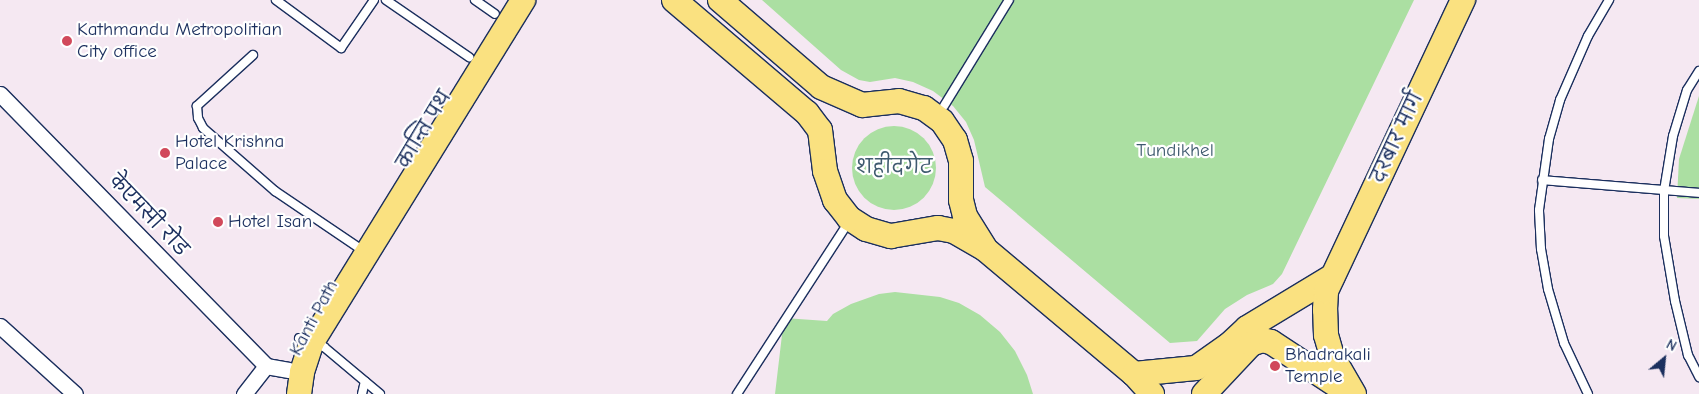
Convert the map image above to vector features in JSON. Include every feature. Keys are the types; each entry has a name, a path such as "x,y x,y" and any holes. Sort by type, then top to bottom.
{"main road":[{"path":"360,249 523,0"},
{"path":"674,0 807,113 820,130 824,171 835,200 849,218 866,229 891,236 938,228 954,232 985,249 1134,374 1152,394"},
{"path":"720,0 821,87 862,105 899,101 924,108 942,121 955,140 961,160 961,200 965,216 985,249"},
{"name":"दरबार मार्ग","path":"1352,394 1332,356 1326,334 1324,310 1326,291 1463,0"},
{"name":"कान्ति पथ","path":"360,249 469,57 500,7"},
{"name":"Kanti Path","path":"285,394 278,368 306,340 360,249"},
{"path":"1134,374 1196,368 1223,350 1247,328 1333,276"},
{"path":"298,394 306,340"},
{"path":"1204,394 1251,344 1262,340 1271,342 1352,394"}],"street":[{"name":"केएमसी रोड","path":"0,94 278,368"},
{"path":"0,326 75,394"},
{"path":"244,394 278,368"}],"lane":[{"path":"276,0 341,48 374,0"},
{"path":"386,0 469,57"},
{"path":"475,0 500,7"},
{"path":"944,106 1009,0"},
{"path":"1588,394 1564,343 1548,289 1541,248 1539,210 1549,139 1560,100 1588,36 1609,0"},
{"path":"253,55 197,106 198,118 204,128 275,191 360,249"},
{"path":"1699,71 1687,90 1673,136 1664,191 1664,236 1675,302 1688,355 1699,376"},
{"path":"1542,180 1699,193"},
{"path":"737,394 844,229"},
{"path":"306,340 324,347 380,394"},
{"path":"362,394 365,381"}],"green space":[{"name":"Tundikhel","path":"762,0 1414,0 1282,274 1273,284 1247,295 1225,309 1197,341 1170,343 985,187 974,140 966,122 953,106 933,91 913,82 895,78 870,82 859,80 841,70"},
{"path":"1699,96 1699,199 1677,198 1679,159"},
{"name":"शहीदगेट","path":"894,126 917,133 929,145 936,168 929,191 917,203 894,210 871,203 859,191 852,168 859,145 871,133"},
{"path":"895,292 940,297 959,303 980,315 1000,332 1015,351 1027,375 1033,394 775,394 784,318 827,321 833,314 851,304 879,294"}],"place":[{"name":"Kathmandu Metropolitian City office","path":"67,41"},
{"name":"Hotel Krishna Palace","path":"165,153"},
{"name":"Hotel Isan","path":"218,222"},
{"name":"Bhadrakali Temple","path":"1275,366"}]}
